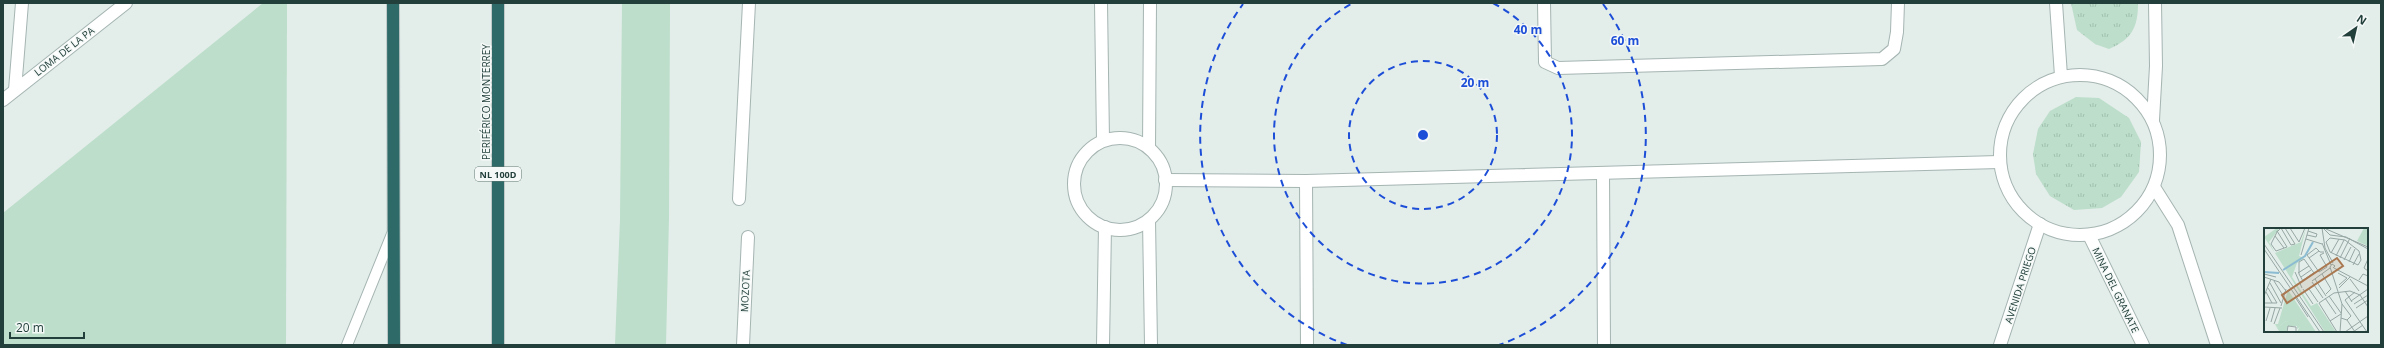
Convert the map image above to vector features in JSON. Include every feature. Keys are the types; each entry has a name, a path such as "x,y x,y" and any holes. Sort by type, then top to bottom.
{"highway":[{"path":"393,3 394,345"},
{"name":"PERIFÉRICO MONTERREY","path":"498,3 498,345"}],"street":[{"path":"15,90 22,3"},
{"name":"LOMA DE LA PA","path":"3,100 126,3"},
{"path":"738,199 749,3"},
{"path":"1101,3 1103,140"},
{"path":"1149,148 1150,3"},
{"path":"1544,3 1545,62 1558,68 1882,59 1894,49 1897,32 1898,3"},
{"path":"2056,3 2061,76"},
{"path":"2153,120 2155,3"},
{"path":"2080,74 2099,76 2117,83 2136,97 2153,120 2159,136 2161,153 2159,170 2154,186 2146,201 2135,214 2121,224 2106,231 2089,235 2072,235 2055,231 2040,224 2024,213 2012,198 2004,180 1999,162 2000,143 2005,124 2014,107 2027,93 2043,83 2061,76 2080,74"},
{"path":"1119,138 1135,140 1149,148 1160,160 1165,180 1163,202 1149,220 1135,228 1120,230 1105,227 1091,219 1080,207 1075,192 1074,176 1080,161 1090,149 1103,140 1119,138"},
{"path":"1165,180 1306,181 1999,162"},
{"path":"1603,173 1604,345"},
{"path":"1306,181 1307,345"},
{"path":"2154,186 2178,225 2218,345"},
{"path":"1149,220 1151,345"},
{"name":"AVENIDA PRIEGO","path":"2000,345 2040,224"},
{"path":"1103,345 1105,227"},
{"name":"MINA DEL GRANATE","path":"2089,235 2142,345"},
{"name":"MOZOTA","path":"742,345 748,237"}],"lane":[{"path":"347,345 394,231"}],"green space":[{"path":"263,3 287,3 286,345 3,345 3,213"},
{"path":"622,3 670,3 669,217 666,345 615,345 620,220"},
{"path":"2071,3 2138,3 2137,19 2128,36 2123,41 2109,49 2095,44 2077,30"},
{"path":"2076,97 2099,98 2129,118 2141,142 2139,172 2121,197 2102,208 2074,210 2050,196 2036,174 2033,154 2038,129 2050,111"}]}
